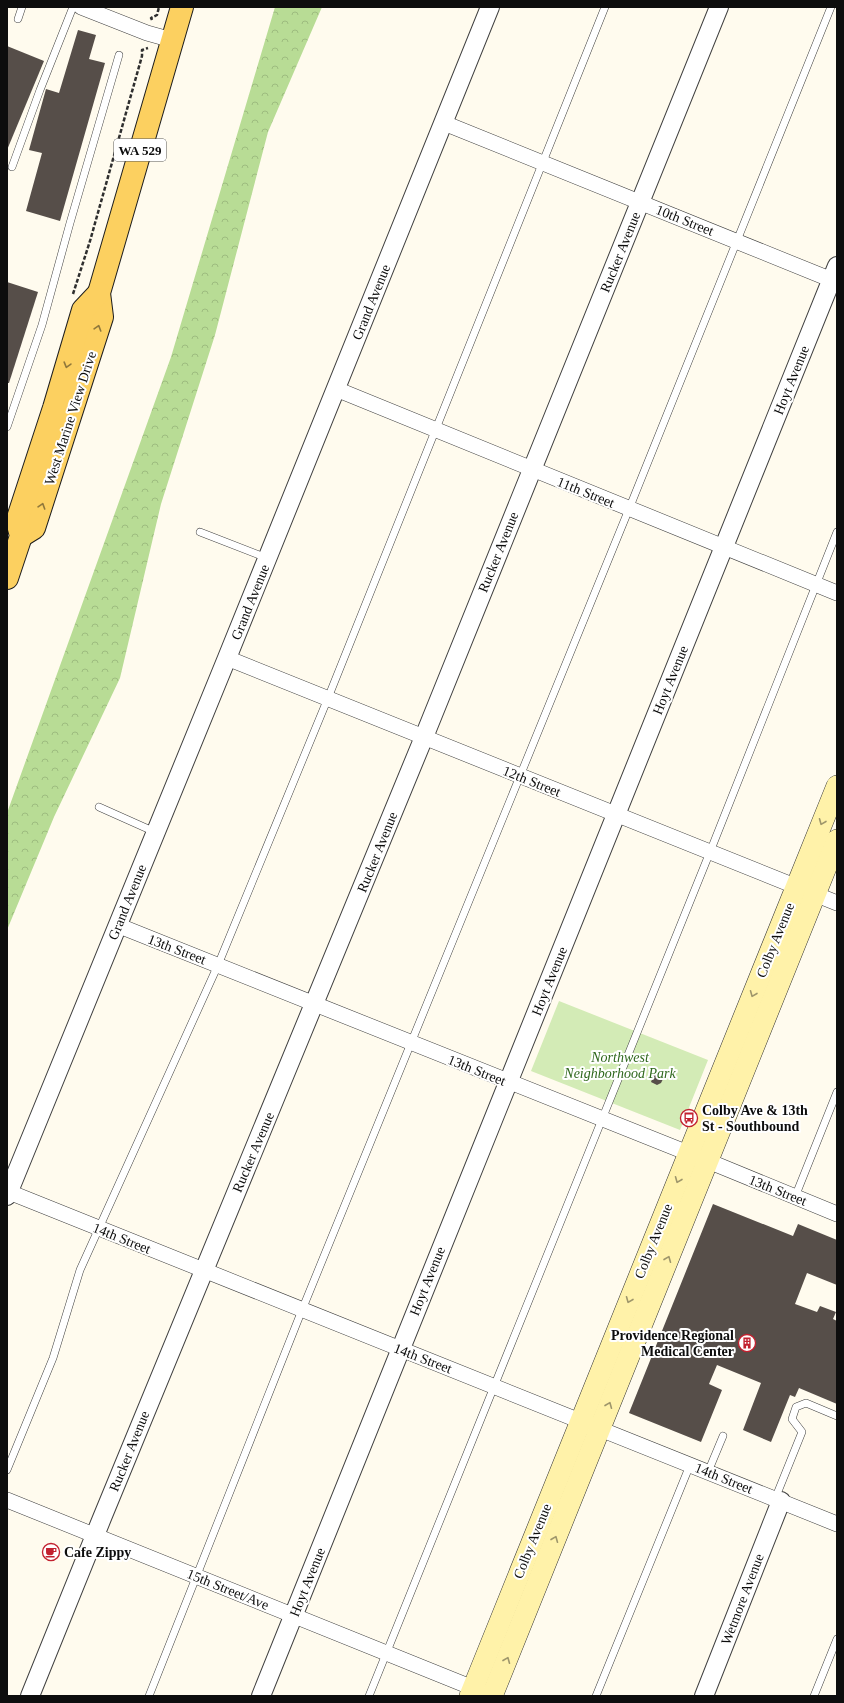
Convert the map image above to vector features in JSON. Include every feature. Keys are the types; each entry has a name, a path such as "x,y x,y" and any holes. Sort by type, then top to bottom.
{"main road":[{"name":"West Marine View Drive","path":"7,578 18,542 17,522 54,408 83,310 99,293 182,7"},
{"name":"Colby Avenue","path":"493,1696 708,1161 806,890 837,786"},
{"name":"Colby Avenue","path":"472,1692 580,1420 689,1153 806,890 837,840"}],"street":[{"path":"81,7 103,11 147,33 172,40"},
{"name":"Grand Avenue","path":"8,1194 117,925 228,658 490,7"},
{"name":"Rucker Avenue","path":"30,1696 424,737 718,7"},
{"name":"10th Street","path":"444,123 736,241 835,276"},
{"name":"Hoyt Avenue","path":"261,1696 724,547 835,276"},
{"name":"11th Street","path":"336,389 837,593"},
{"name":"12th Street","path":"228,658 837,903"},
{"name":"13th Street","path":"117,925 602,1120 689,1153 837,1214"},
{"name":"14th Street","path":"8,1194 98,1228 400,1350 494,1385 837,1524"},
{"name":"15th Street/Ave","path":"7,1500 386,1652 472,1692 493,1696"},
{"name":"Wetmore Avenue","path":"704,1696 778,1500"}],"lane":[{"path":"18,19 22,7"},
{"path":"12,167 40,90 73,7"},
{"path":"7,1470 53,1358 80,1270 218,965 328,698 605,7"},
{"path":"149,1696 302,1310 831,7"},
{"path":"7,427 42,325 119,55"},
{"path":"200,532 268,558"},
{"path":"369,1696 710,852 837,532"},
{"path":"99,807 156,832"},
{"path":"795,1197 837,1092"},
{"path":"778,1500 802,1432 792,1419 796,1407 806,1403 837,1416"},
{"path":"708,1472 723,1436"},
{"path":"596,1696 690,1464"},
{"path":"814,1696 837,1639"}],"path":[{"path":"152,20 151,18 157,14 159,8"},
{"path":"72,298 92,234 142,56 142,50 148,48"}],"green space":[{"path":"275,7 322,7 268,132 215,335 161,504 120,678 54,817 7,930 7,813 171,357"},
{"name":"Northwest Neighborhood Park","path":"559,1001 708,1060 680,1130 531,1071"}],"building":[{"path":"78,30 96,35 89,59 105,63 60,221 26,211 42,153 29,150 46,89 59,93"},
{"path":"7,46 44,61 7,150"},
{"path":"7,282 38,292 9,383 7,383"},
{"path":"655,1072 661,1075 663,1079 661,1083 657,1085 651,1082"},
{"name":"Providence Regional Medical Center","path":"713,1204 793,1236 798,1224 837,1240 837,1285 807,1273 795,1304 817,1312 820,1306 836,1312 833,1319 837,1321 837,1404 799,1388 795,1397 790,1395 771,1442 743,1430 761,1383 717,1365 709,1384 722,1390 701,1442 629,1413"}],"place":[{"name":"Colby Ave & 13th St - Southbound","path":"689,1118"},
{"name":"Providence Regional Medical Center","path":"747,1343"},
{"name":"Cafe Zippy","path":"51,1552"}]}
